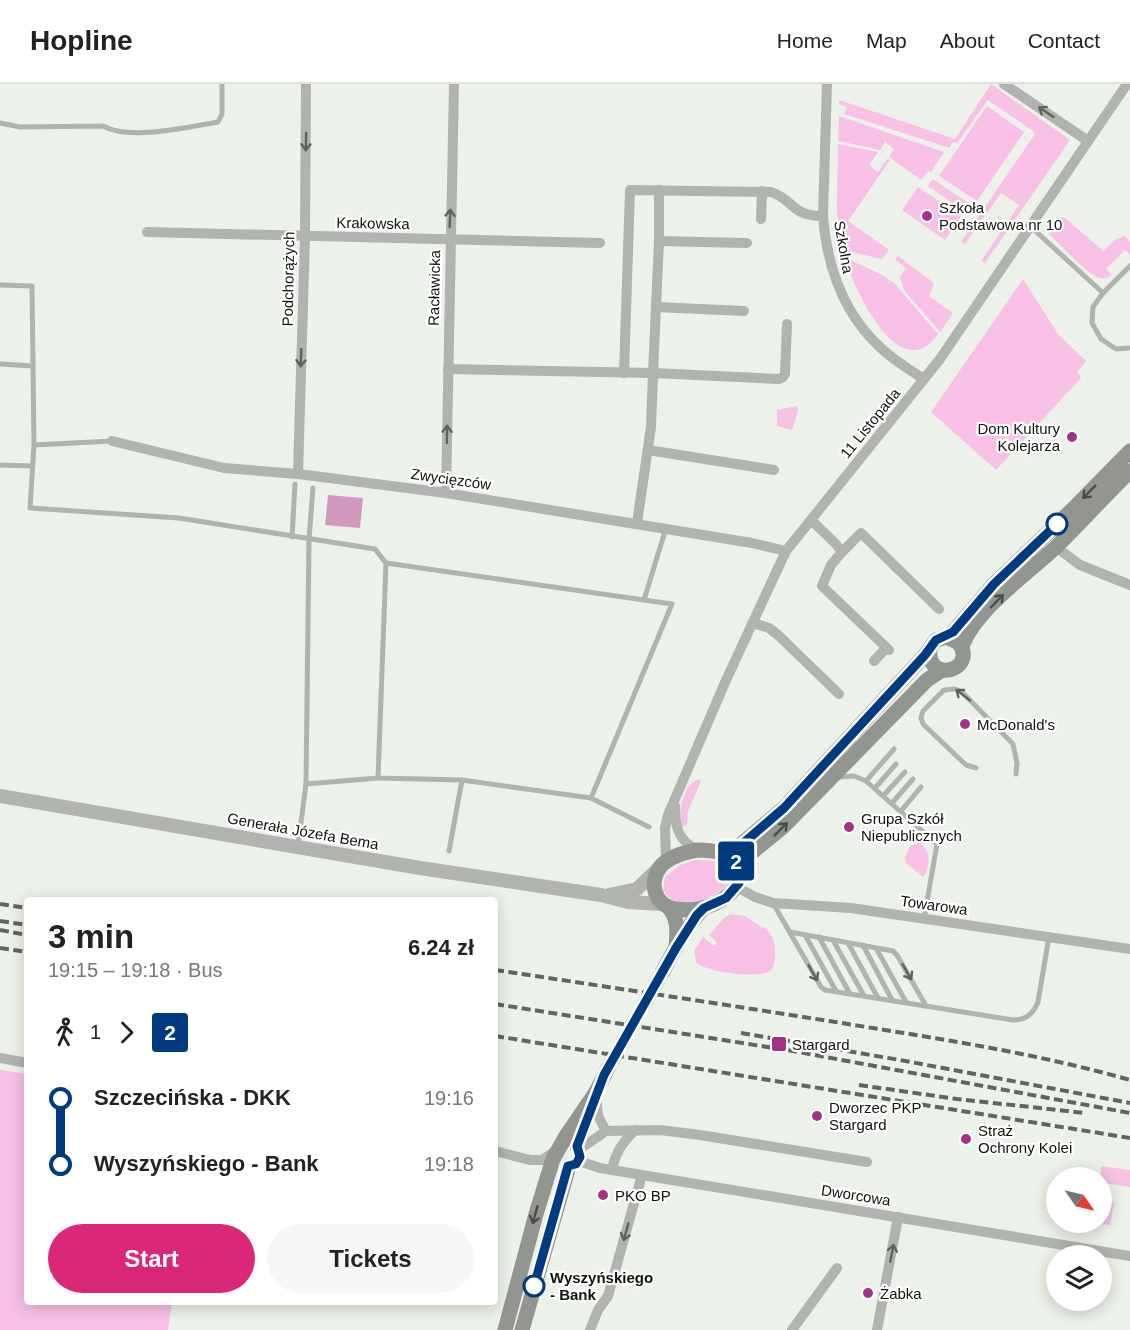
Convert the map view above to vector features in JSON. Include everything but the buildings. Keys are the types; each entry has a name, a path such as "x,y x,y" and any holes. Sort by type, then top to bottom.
{"main road":[{"path":"676,948 677,926 674,914 655,893 654,883 664,864 681,854 698,850 722,852 740,846 784,808 936,640 953,632 994,584 1130,451"},
{"path":"962,647 970,631 987,610 1056,547 1130,471"},
{"path":"930,649 930,659 942,670 950,670 962,662 962,647 955,639 946,637"},
{"path":"665,906 691,910 704,908 726,898 737,887 741,878 741,870 750,854 769,841 924,683 942,670"},
{"path":"722,852 733,858 741,870"},
{"path":"662,973 697,915 704,908"},
{"path":"505,1330 536,1214 558,1149 596,1092 608,1068"},
{"path":"522,1330 596,1092"},
{"path":"558,1149 570,1142 576,1156"},
{"path":"558,1149 558,1161 576,1156"}],"street":[{"name":"Podchorążych","path":"297,479 306,84"},
{"name":"Racławicka","path":"446,492 449,239 454,84"},
{"name":"Szkolna","path":"826,84 824,216 825,236 836,284 857,321 880,348 924,380"},
{"path":"1004,84 1088,141"},
{"name":"11 Listopada","path":"664,864 665,828 668,815 727,678 786,551 940,359 1127,84"},
{"path":"624,373 630,190 762,191 776,194 803,214 824,216"},
{"path":"637,523 651,427 658,190"},
{"path":"761,219 762,191"},
{"name":"Krakowska","path":"147,232 600,243"},
{"path":"658,241 747,243"},
{"path":"656,307 744,311"},
{"path":"448,369 653,373 780,379 785,374 787,324"},
{"name":"Zwycięzców","path":"112,441 224,468 297,479 446,492 761,544 786,551"},
{"path":"648,450 774,470"},
{"path":"811,520 842,552"},
{"path":"874,661 887,649 822,586 831,565 861,533 939,609"},
{"path":"1056,547 1080,565 1130,585"},
{"path":"753,623 769,628 778,634 838,694"},
{"name":"Generała Józefa Bema","path":"0,796 601,895 628,903 665,906"},
{"name":"11 Listopada","path":"675,802 677,829 682,839 698,850"},
{"name":"Generała Józefa Bema","path":"601,895 637,889 664,864"},
{"name":"Towarowa","path":"737,887 755,897 773,903 835,906 1130,949"},
{"path":"0,1059 24,1063"},
{"path":"596,1092 598,1116 606,1131"},
{"path":"612,1169 616,1153 635,1130"},
{"path":"576,1156 606,1131 660,1130 867,1162"},
{"path":"498,1152 530,1160 542,1160 558,1149"},
{"name":"Dworcowa","path":"576,1156 612,1169 642,1175 1130,1256"},
{"path":"590,1330 598,1310 608,1296 642,1175"},
{"path":"877,1330 898,1217"},
{"path":"792,1330 837,1268"}],"lane":[{"path":"0,123 20,127 103,126 111,130 123,131 176,130 218,122 222,114 222,84"},
{"path":"1030,226 1103,293"},
{"path":"1130,266 1103,293 1093,307 1092,323 1101,339 1116,349 1130,348"},
{"path":"0,285 32,286 34,445 30,508 179,518 375,549 386,563 378,778"},
{"path":"0,364 33,366"},
{"path":"34,445 112,441"},
{"path":"0,465 32,466"},
{"path":"292,537 297,479"},
{"path":"298,846 306,784 309,539 313,488"},
{"path":"644,600 666,528"},
{"path":"386,563 672,604 591,798"},
{"path":"976,768 966,765 923,724 921,718 923,711 944,690 955,688 962,692 1010,740 1015,751 1016,774"},
{"path":"866,781 894,749"},
{"path":"875,788 896,764"},
{"path":"883,796 904,772"},
{"path":"829,780 848,775 866,781 937,844 924,919"},
{"path":"306,784 378,778 462,780 591,798 649,827"},
{"path":"892,803 913,779"},
{"path":"449,851 462,780"},
{"path":"901,811 921,787"},
{"path":"773,903 821,987 825,990 1013,1020 1020,1020 1031,1014 1038,1002 1049,937"},
{"path":"790,932 896,953 926,1005"},
{"path":"805,935 836,991"},
{"path":"819,937 850,994"},
{"path":"833,940 864,996"},
{"path":"848,943 878,998"},
{"path":"863,945 892,1000"},
{"path":"876,948 906,1002"}],"shaded area":[{"path":"991,84 1070,140 985,263 981,261 1019,205 1001,193 965,244 961,242 1035,134 1033,131 988,100 957,143 952,142 950,148 844,114 847,107 839,104 839,100 955,139"},
{"path":"987,106 1024,132 977,201 939,176"},
{"path":"839,116 944,152 931,172 928,171 921,180 889,157 894,149 885,142 880,150 838,141"},
{"path":"838,144 878,152 869,165 878,172 887,159 890,160 848,221 889,250 882,259 842,250 837,210"},
{"path":"933,179 975,208 970,215 928,186"},
{"path":"918,187 961,216 945,240 902,210"},
{"path":"1064,217 1103,251 1116,239 1125,236 1130,242 1130,254 1125,250 1106,269 1112,275 1099,278 1080,265 1048,233 1054,222"},
{"path":"898,256 934,283 929,296 953,313 940,332 904,290 900,277 906,268 895,260"},
{"path":"844,257 894,283 938,334 923,348 908,350 894,342 880,328 868,309 857,290"},
{"path":"1023,279 1058,334 1086,361 1077,372 1081,378 996,470 931,412"},
{"path":"797,406 798,411 792,430 777,426 777,410"},
{"path":"328,495 363,498 360,528 325,525"},
{"path":"698,779 701,781 688,811 687,825 681,827 680,811 683,799 687,789"},
{"path":"919,843 928,854 926,873 923,877 906,863 905,858 910,846"},
{"path":"695,860 719,862 728,868 732,879 708,898 688,903 670,898 663,890 665,877 680,865"},
{"path":"731,914 745,916 770,932 775,948 771,970 756,974 721,972 701,966 696,962 694,951 703,937 714,946 717,942 709,935 724,918"},
{"path":"0,1070 24,1074 24,1305 172,1305 168,1330 0,1330"},
{"path":"1112,1168 1130,1170 1130,1187 1112,1184"}],"tunnel":[{"path":"608,1068 662,973"}],"railway":[{"path":"0,904 24,908"},
{"path":"0,921 24,925"},
{"path":"0,930 24,934"},
{"path":"0,948 24,952"},
{"path":"498,970 958,1042 1027,1055 1130,1080"},
{"path":"498,1004 793,1051 1130,1113"},
{"path":"741,1033 1130,1103"},
{"path":"498,1036 1130,1138"},
{"path":"859,1085 957,1099 1085,1113"}],"bus line":[{"name":"2","path":"534,1286 568,1166 576,1164 580,1157 580,1149 577,1146 604,1075 697,915 704,908 726,898 739,883 741,870 738,863 722,852 740,846 784,808 925,655 936,640 953,632 994,584 1057,524"}],"place":[{"name":"Szkoła Podstawowa nr 10","path":"927,216"},
{"name":"Dom Kultury Kolejarza","path":"1072,437"},
{"name":"McDonald's","path":"965,724"},
{"name":"Grupa Szkół Niepublicznych","path":"849,827"},
{"name":"Stargard","path":"779,1044"},
{"name":"Dworzec PKP Stargard","path":"817,1116"},
{"name":"Straż Ochrony Kolei","path":"966,1139"},
{"name":"PKO BP","path":"603,1195"},
{"name":"Wyszyńskiego - Bank","path":"534,1286"},
{"name":"Żabka","path":"868,1293"}]}
